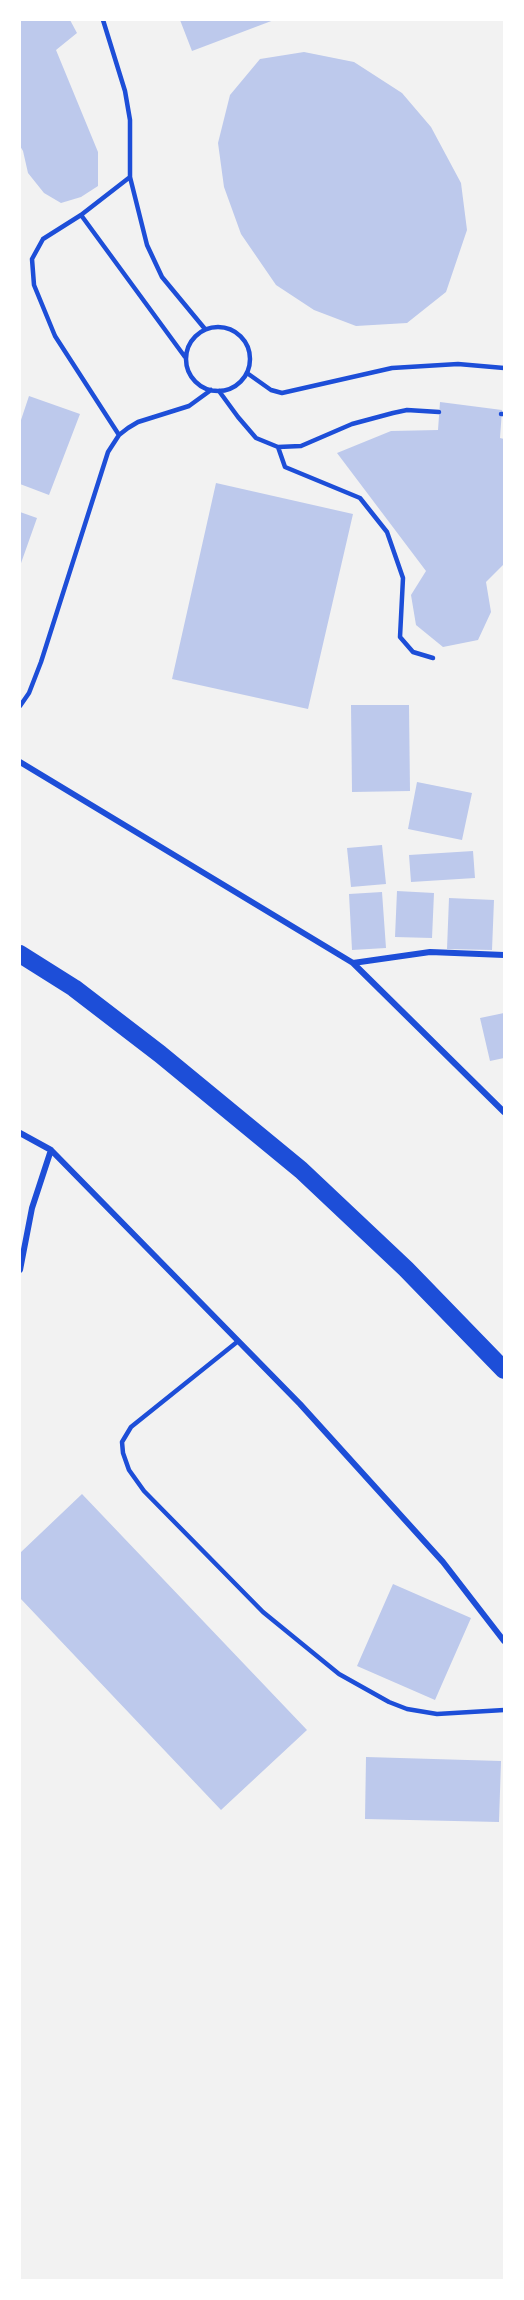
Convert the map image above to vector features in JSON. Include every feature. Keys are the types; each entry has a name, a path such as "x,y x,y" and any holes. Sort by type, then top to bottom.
{"highway":[{"path":"20,954 74,988 152,1047 301,1170 406,1269 504,1370"}],"street":[{"path":"20,762 353,963 504,1112"},
{"path":"353,963 430,952 504,955"},
{"path":"20,1133 51,1150 146,1244 237,1342 334,1441 442,1562 504,1641"},
{"path":"20,1270 32,1208 51,1150"}],"lane":[{"path":"103,20 129,110 130,177 142,229 154,264 162,277 205,329"},
{"path":"119,435 55,336 34,285 32,259 43,240 81,215 130,177"},
{"path":"81,215 185,357"},
{"path":"222,327 238,334 244,340 249,356 247,373 235,386 219,391 211,390 200,387 191,379 185,357 188,346 195,336 205,329 222,327"},
{"path":"247,373 271,390 282,393 392,368 459,364 504,368"},
{"path":"20,706 29,693 41,662 108,452 119,435 138,422 189,406 211,390"},
{"path":"219,391 256,438 268,445 279,447 301,446 352,424 393,413 407,410 439,412"},
{"path":"279,447 285,467 360,498 387,532 403,578 400,637 413,652 433,658"},
{"path":"237,1342 141,1418 125,1435 122,1442 123,1453 129,1470 144,1491 262,1612 339,1674 388,1702 407,1709 436,1714 504,1710"}],"building":[{"path":"20,20 70,20 77,33 56,50 98,152 98,186 81,197 61,203 44,193 28,173 20,146"},
{"path":"180,20 274,20 192,51"},
{"path":"304,52 354,62 402,93 431,127 461,183 467,230 446,292 407,323 356,326 314,310 276,285 241,234 224,187 218,143 230,95 260,59"},
{"path":"29,396 80,414 49,495 20,484 20,423"},
{"path":"440,402 502,410 500,438 504,439 504,564 486,582 491,612 478,640 443,647 416,625 411,595 426,571 337,453 391,431 438,430"},
{"path":"216,483 353,514 308,709 172,679"},
{"path":"20,512 37,518 20,566"},
{"path":"351,705 409,705 410,791 352,792"},
{"path":"417,782 472,793 462,840 408,829"},
{"path":"382,845 386,884 351,887 347,848"},
{"path":"473,851 475,878 411,882 409,855"},
{"path":"397,891 434,893 432,938 395,937"},
{"path":"382,892 386,948 352,950 349,894"},
{"path":"449,898 494,900 492,950 447,949"},
{"path":"504,1013 504,1058 490,1061 480,1018"},
{"path":"82,1494 307,1730 221,1810 20,1598 20,1553"},
{"path":"393,1584 471,1618 435,1700 357,1666"},
{"path":"366,1757 501,1761 499,1822 365,1819"}]}
